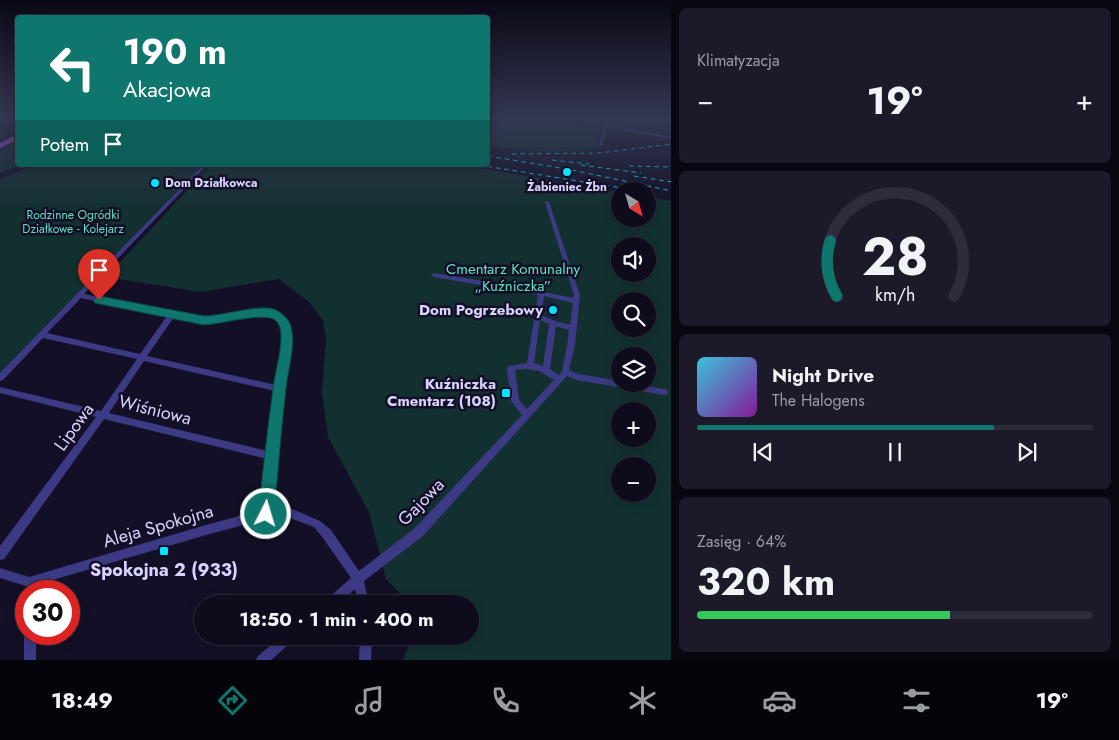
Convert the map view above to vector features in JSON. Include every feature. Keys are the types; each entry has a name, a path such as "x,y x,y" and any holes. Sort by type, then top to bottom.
{"street":[{"path":"0,378 203,167"},
{"path":"547,202 576,290 573,328 565,371 577,377 664,392"},
{"path":"434,275 542,294 576,302"},
{"path":"530,365 542,294"},
{"path":"81,296 204,321 220,320 260,312 270,312 279,317 285,325 287,338 279,389 266,514"},
{"name":"Lipowa","path":"0,555 172,316"},
{"path":"538,316 552,323 573,328"},
{"path":"546,370 552,323"},
{"path":"42,335 279,389"},
{"path":"527,415 515,401 511,368 530,365 546,370 559,379"},
{"name":"Gajowa","path":"340,595 419,532 565,371"},
{"name":"Wiśniowa","path":"0,390 272,456"},
{"name":"Aleja Spokojna","path":"47,580 146,546 266,514 290,513 317,524 327,534 358,579"},
{"name":"Aleja Spokojna","path":"0,573 16,580"},
{"path":"358,579 362,595"},
{"path":"30,645 30,660"},
{"path":"262,660 280,645"},
{"path":"365,660 366,645"}],"green space":[{"path":"0,150 15,150 15,167 0,173"},
{"path":"524,150 588,150 552,152"},
{"name":"Rodzinne Ogródki Działkowe - Kolejarz","path":"29,167 205,167 0,380 0,179"},
{"name":"Cmentarz Komunalny „Kuźniczka”","path":"209,167 472,167 611,190 611,228 656,228 656,198 671,201 671,660 403,660 409,645 479,645 479,595 401,595 386,579 369,512 328,437 322,392 326,339 323,320 310,303 279,279 200,292 106,277"}],"building":[{"name":"Dom Pogrzebowy","path":"547,300 560,305 558,319 548,316 545,312"}],"railway":[{"path":"512,154 600,153 626,150"},
{"path":"490,156 567,169 671,191"},
{"path":"552,160 589,164"},
{"path":"581,165 641,173"},
{"path":"629,166 671,167"},
{"path":"490,167 611,186"},
{"path":"634,176 671,182"}],"place":[{"name":"Żabieniec Żbn","path":"567,172"},
{"name":"Dom Działkowca","path":"155,183"},
{"name":"Dom Pogrzebowy","path":"553,310"},
{"name":"Kuźniczka Cmentarz (108)","path":"506,393"},
{"name":"Spokojna 2 (933)","path":"164,551"}],"route":[{"path":"99,300 204,321 220,320 260,312 270,312 279,317 285,325 287,338 279,389 266,514"}]}
